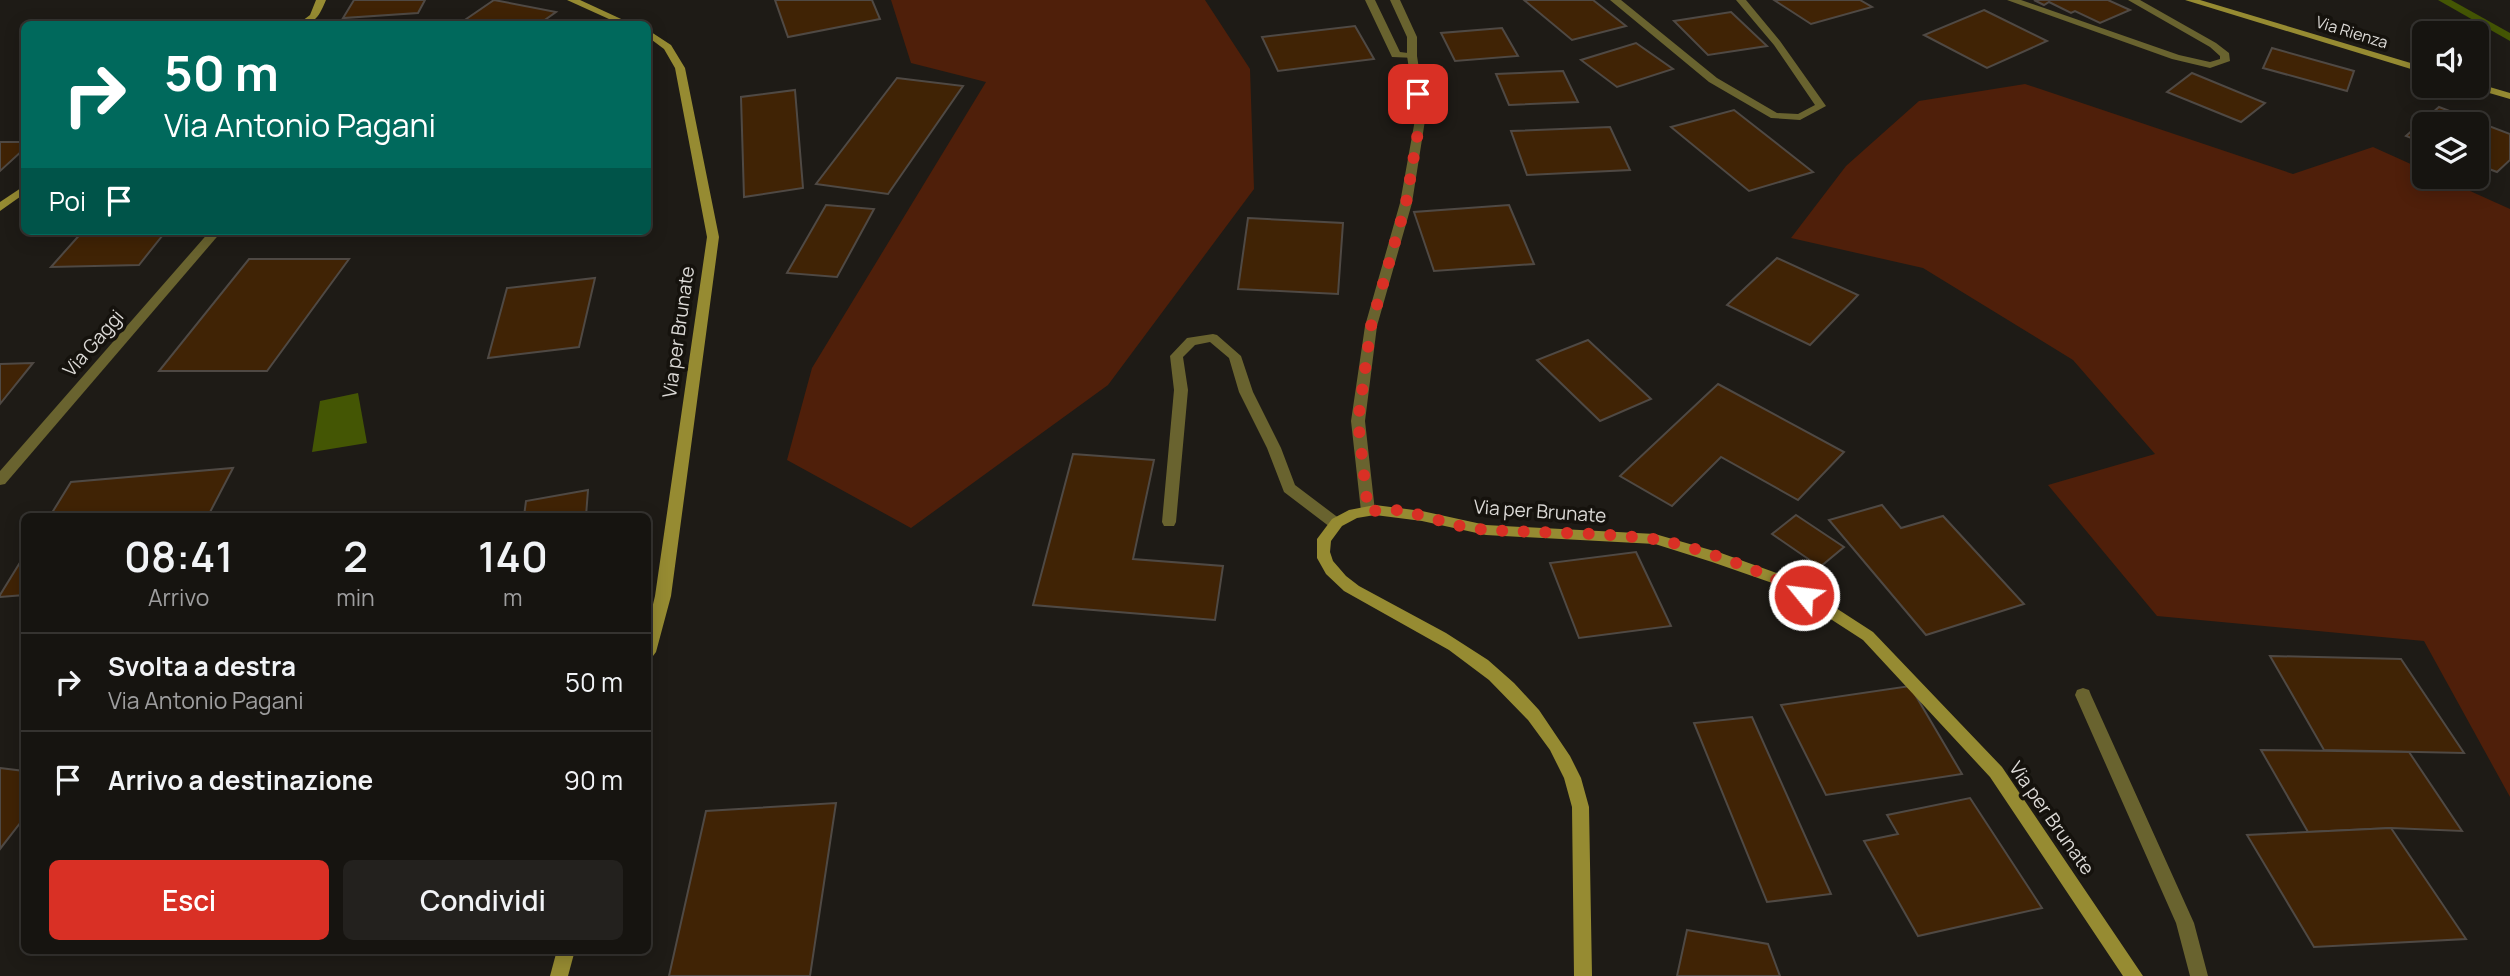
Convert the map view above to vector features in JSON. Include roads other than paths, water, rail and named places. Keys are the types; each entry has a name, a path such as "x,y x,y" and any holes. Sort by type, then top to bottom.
{"street":[{"path":"307,21 314,17 321,0"},
{"path":"572,0 620,21"},
{"path":"1370,0 1396,55 1412,56"},
{"path":"1368,511 1358,421 1371,326 1406,203 1421,114 1412,56 1412,37 1395,0"},
{"path":"1615,0 1713,80 1775,116 1800,117 1821,106 1777,43 1741,0"},
{"path":"2012,0 2176,57 2210,65 2225,61 2225,55 2213,46 2133,0"},
{"name":"Via Rienza","path":"2190,0 2412,66"},
{"name":"Via per Brunate","path":"651,34 667,46 680,68 713,237 663,596 651,641"},
{"path":"2489,90 2510,96"},
{"path":"0,208 21,191"},
{"name":"Via Gaggi","path":"0,480 213,235"},
{"path":"1169,522 1181,390 1176,356 1191,341 1213,338 1235,356 1246,392 1274,448 1289,488 1335,523 1322,545 1323,557 1347,585 1471,656 1528,708 1553,739 1579,797 1583,976"},
{"name":"Via per Brunate","path":"1335,523 1345,517 1368,511 1401,510 1464,527 1486,530 1655,539 1783,581 1868,636 1996,772 2134,976"},
{"path":"2083,695 2185,923 2199,976"},
{"path":"559,976 565,954"}],"waterway":[{"path":"2443,0 2510,38"}]}
